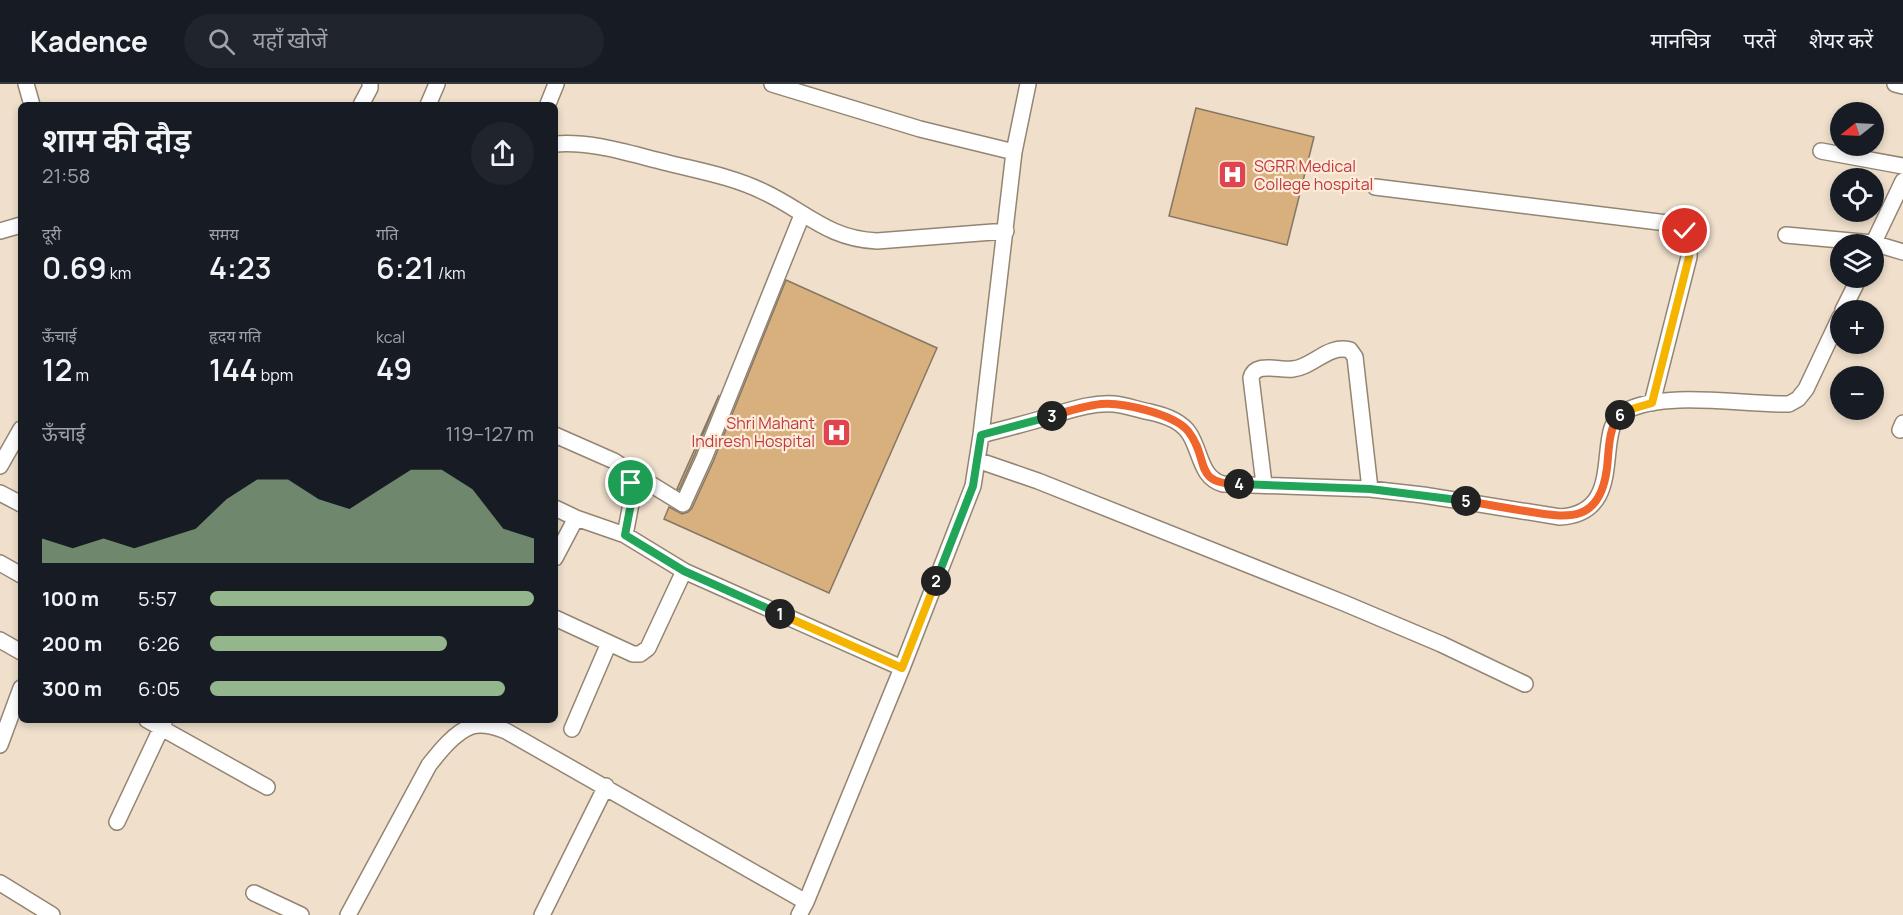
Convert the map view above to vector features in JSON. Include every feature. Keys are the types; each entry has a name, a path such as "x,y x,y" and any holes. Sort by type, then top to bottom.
{"street":[{"path":"26,84 31,102"},
{"path":"363,102 370,84"},
{"path":"429,102 437,84"},
{"path":"549,102 556,84"},
{"path":"772,84 1014,156"},
{"path":"348,915 429,765 465,723 489,725 506,731 606,786 802,908 902,668 973,486 1014,156 1028,84"},
{"path":"1895,84 1903,86"},
{"path":"558,144 585,143 718,176 775,197 802,215 846,237 877,241 1006,231"},
{"path":"1821,151 1903,166"},
{"path":"1878,234 1903,182"},
{"path":"1375,187 1675,224 1685,231 1690,245 1689,257 1648,404"},
{"path":"558,436 615,461 683,504 704,458 802,215"},
{"path":"0,231 18,226"},
{"path":"1786,235 1830,240"},
{"path":"1884,247 1903,252"},
{"path":"981,435 1075,409 1115,404 1156,414 1180,424 1194,441 1208,476 1214,482 1370,489 1570,517 1580,514 1596,500 1606,476 1614,422 1625,411 1648,404 1701,400 1789,404 1798,399 1806,388 1830,337"},
{"path":"1264,484 1252,373 1262,368 1300,368 1327,353 1342,348 1350,350 1355,357 1370,489"},
{"path":"0,466 18,434"},
{"path":"977,460 1038,481 1344,603 1441,644 1525,684"},
{"path":"625,535 633,493 626,469"},
{"path":"0,493 18,502"},
{"path":"558,509 625,535 684,571 902,668"},
{"path":"558,552 576,518"},
{"path":"0,563 18,573"},
{"path":"558,619 633,654 640,654 648,648 684,571"},
{"path":"0,640 18,650"},
{"path":"572,729 609,643"},
{"path":"0,745 18,696"},
{"path":"117,822 158,723"},
{"path":"160,723 267,787"},
{"path":"542,915 606,786"},
{"path":"0,884 52,915"},
{"path":"254,892 301,915"}],"building":[{"path":"1196,108 1314,137 1287,245 1169,216"},
{"path":"786,280 937,348 829,593 664,519 669,507 682,514 692,508 713,462"},
{"path":"719,395 695,454 679,490 677,489"}],"place":[{"name":"SGRR Medical College hospital","path":"1233,175"},
{"name":"Shri Mahant Indiresh Hospital","path":"836,432"}],"route":[{"path":"631,483 633,493 625,535 684,571 902,668 973,486 981,435 1075,409 1115,404 1156,414 1180,424 1194,441 1208,476 1214,482 1223,484 1370,489 1570,517 1580,514 1596,500 1606,476 1614,422 1618,416 1625,411 1652,403 1689,257 1690,245 1685,231"}]}
